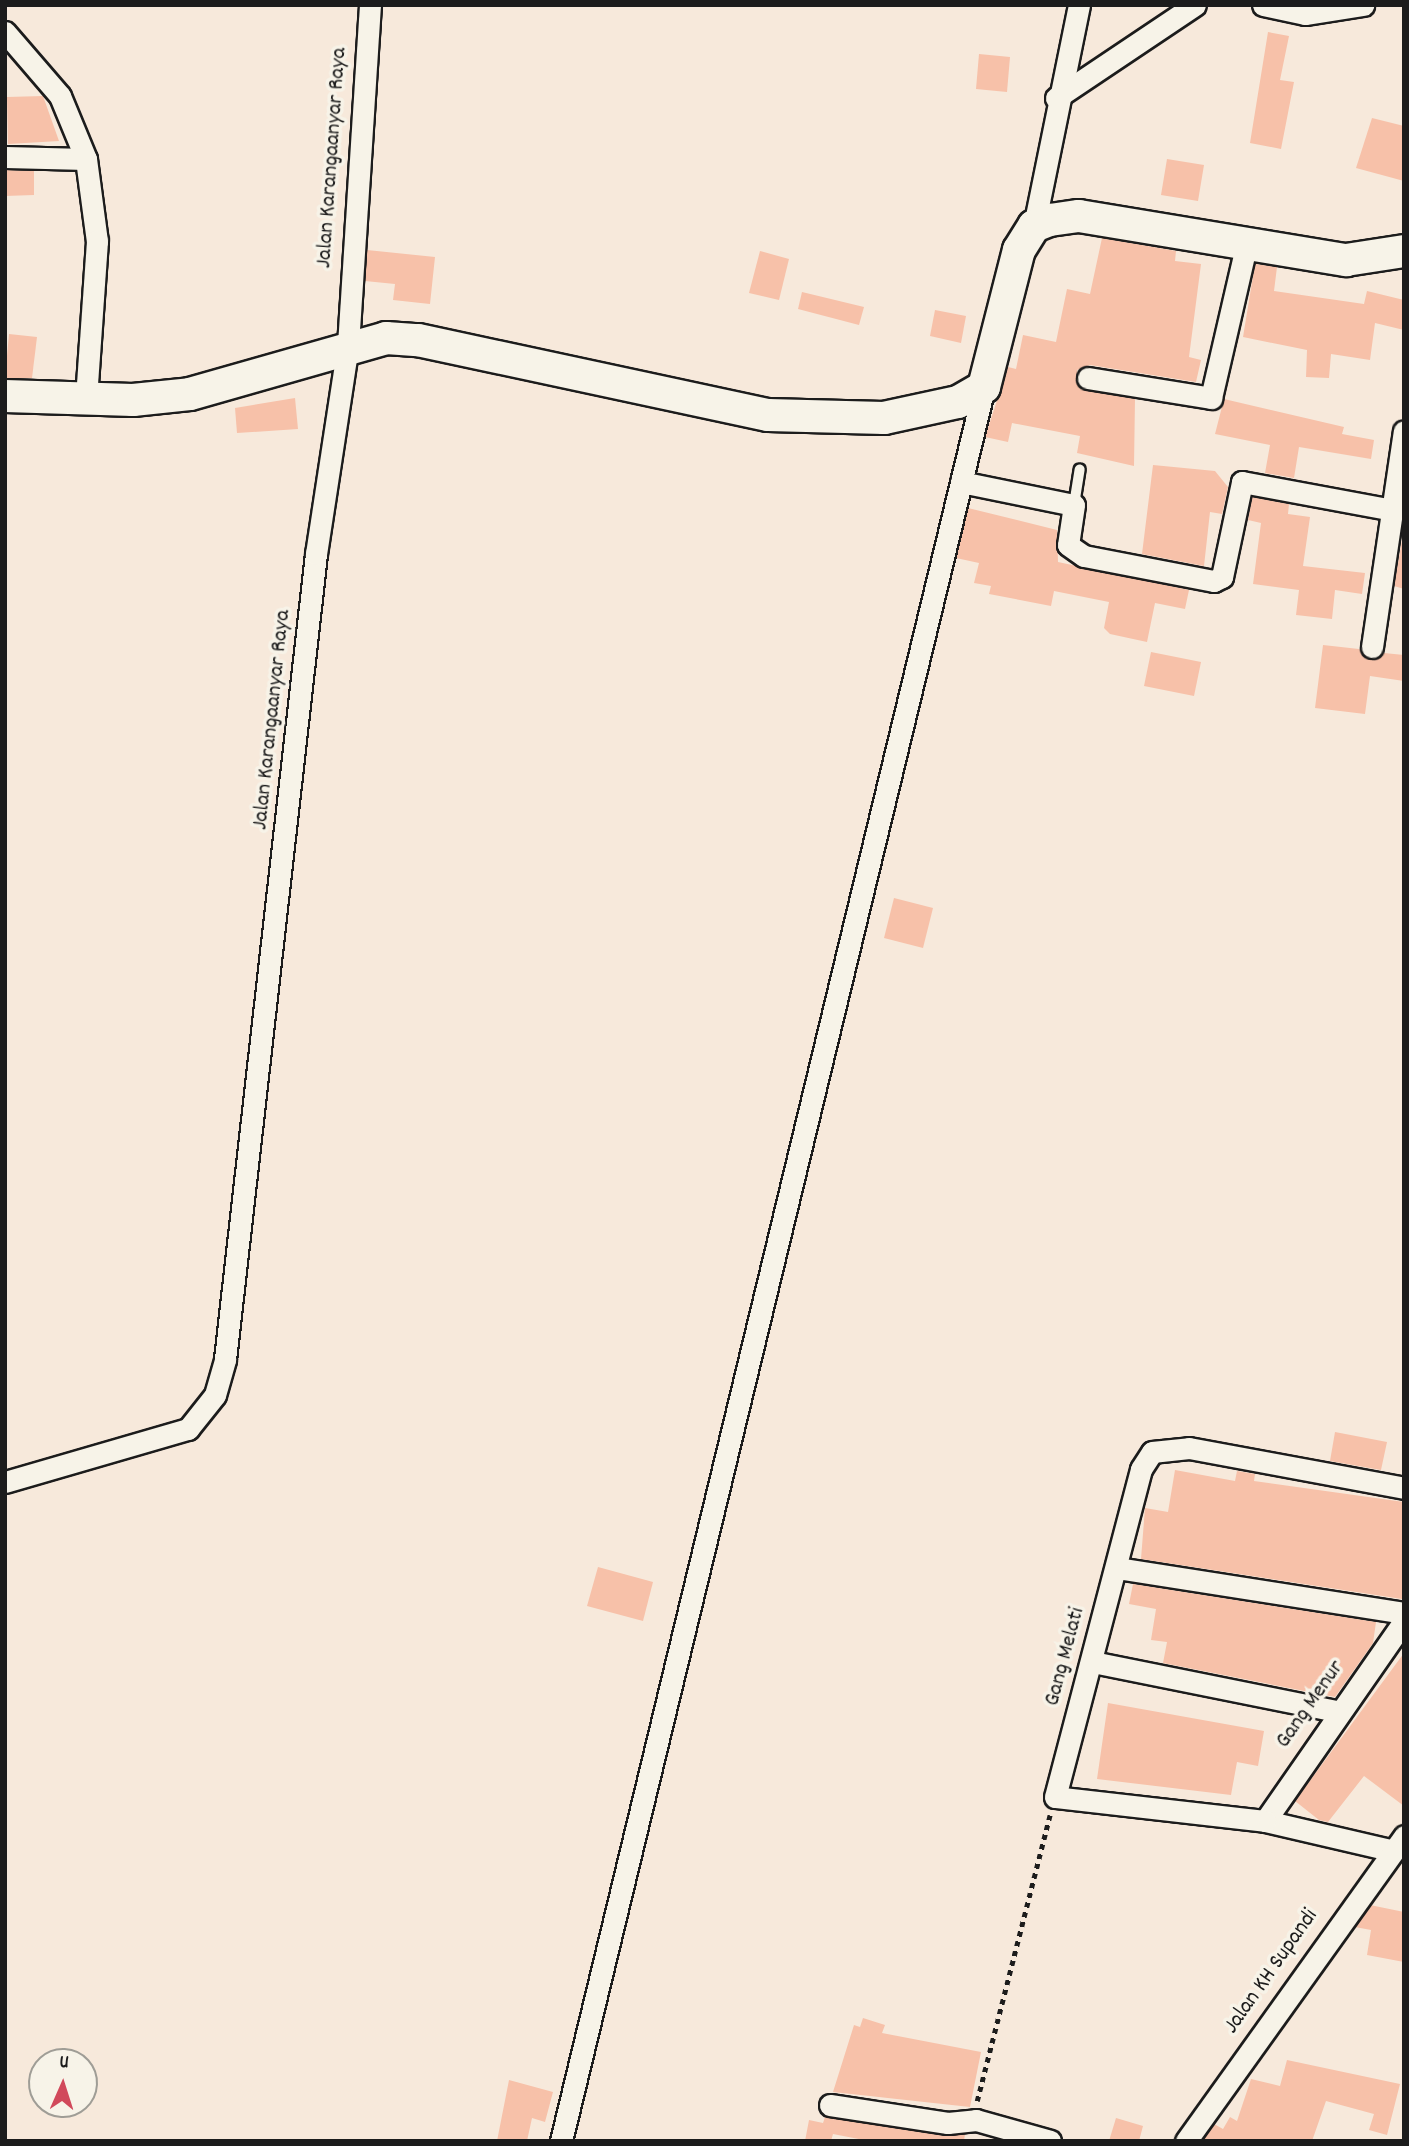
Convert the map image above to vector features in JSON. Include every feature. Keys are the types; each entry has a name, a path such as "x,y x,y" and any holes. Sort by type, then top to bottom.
{"main road":[{"path":"5,396 86,398 190,394 348,345 418,340 643,391 814,419 924,411 984,387 1019,250 1034,226 1079,216 1246,246 1346,260 1404,251"}],"street":[{"name":"Jalan Karangaanyar Raya","path":"5,1482 188,1429 215,1395 225,1359 316,554 348,345 370,5"},
{"path":"1034,226 1056,98 1079,5"},
{"path":"1056,98 1195,5"},
{"path":"1263,5 1305,14 1363,5"},
{"path":"5,32 60,96 86,159 97,241 86,398"},
{"path":"5,157 86,159"},
{"path":"1088,378 1210,398 1246,246"},
{"path":"561,2141 984,387"},
{"path":"1372,647 1404,431"},
{"path":"961,482 1074,505 1067,537 1073,551 1214,581 1222,577 1242,482 1393,508"},
{"name":"Gang Melati","path":"1055,1797 1093,1662 1140,1469 1152,1452 1189,1448 1404,1488"},
{"path":"1117,1568 1404,1613"},
{"name":"Gang Menur","path":"1265,1821 1337,1711 1404,1621"},
{"path":"1093,1662 1337,1711"},
{"path":"1055,1797 1265,1821 1397,1843"},
{"name":"Jalan KH Supandi","path":"1186,2141 1397,1843"},
{"path":"830,2105 948,2123 976,2120 1050,2141"}],"lane":[{"path":"1074,505 1080,468"}],"path":[{"path":"976,2120 1055,1797"}],"building":[{"path":"1268,32 1289,36 1280,80 1294,82 1281,149 1250,143"},
{"path":"979,54 1010,57 1007,92 976,89"},
{"path":"43,96 59,141 8,144 7,97"},
{"path":"1372,118 1404,126 1404,181 1356,168"},
{"path":"1167,159 1204,165 1198,201 1161,195"},
{"path":"5,170 34,171 34,195 5,196"},
{"path":"1102,238 1176,251 1175,261 1201,264 1189,357 1201,360 1196,382 1090,365 1077,370 1080,389 1135,399 1134,466 1077,453 1080,436 1012,423 1008,442 985,437 1008,367 1016,369 1023,335 1056,342 1067,289 1090,294"},
{"path":"367,250 435,257 430,304 393,300 395,284 365,281"},
{"path":"760,251 789,259 779,300 749,293"},
{"path":"1255,264 1277,267 1274,291 1364,304 1367,291 1404,300 1404,330 1375,323 1370,360 1331,354 1329,378 1306,377 1307,350 1243,337"},
{"path":"802,292 864,307 859,325 798,309"},
{"path":"935,310 966,316 961,343 930,336"},
{"path":"9,334 37,337 32,378 5,378"},
{"path":"295,398 298,429 237,433 235,408"},
{"path":"1224,399 1344,427 1342,434 1374,440 1371,459 1299,447 1294,478 1265,473 1270,445 1215,434"},
{"path":"1153,465 1215,471 1228,487 1222,514 1210,512 1204,566 1142,554"},
{"path":"1252,497 1289,504 1288,514 1310,517 1303,566 1365,573 1362,594 1335,590 1332,619 1296,615 1299,590 1253,584 1261,523 1248,520"},
{"path":"968,508 1057,530 1058,562 1189,590 1185,609 1155,603 1147,642 1110,634 1104,628 1109,602 1054,591 1051,606 989,594 991,586 974,583 979,563 956,558"},
{"path":"1404,529 1404,589 1394,586"},
{"path":"1323,645 1359,649 1371,660 1384,653 1404,655 1404,681 1370,676 1365,714 1315,708"},
{"path":"1151,652 1201,662 1194,696 1144,686"},
{"path":"894,898 933,908 923,948 884,938"},
{"path":"1335,1432 1387,1442 1381,1470 1330,1461"},
{"path":"1175,1470 1235,1481 1237,1471 1255,1474 1254,1481 1404,1502 1402,1599 1141,1559 1145,1508 1168,1512"},
{"path":"598,1567 653,1582 643,1621 587,1606"},
{"path":"1133,1584 1376,1622 1373,1643 1335,1697 1163,1663 1167,1642 1151,1640 1156,1609 1129,1604"},
{"path":"1404,1653 1404,1806 1364,1776 1328,1822 1319,1820 1295,1801"},
{"path":"1108,1703 1264,1731 1258,1766 1237,1762 1231,1795 1097,1779"},
{"path":"1370,1905 1404,1912 1404,1962 1367,1955 1371,1930 1355,1927"},
{"path":"863,2018 885,2025 882,2033 981,2052 970,2107 833,2092 854,2025 860,2027"},
{"path":"1287,2060 1400,2084 1387,2135 1369,2130 1374,2114 1326,2101 1312,2141 1202,2141 1214,2124 1223,2129 1230,2117 1237,2121 1251,2079 1280,2086"},
{"path":"509,2080 553,2092 545,2122 532,2118 527,2141 497,2141"},
{"path":"825,2117 946,2136 965,2134 964,2141 869,2141 833,2134 831,2141 805,2141 809,2120 823,2123"},
{"path":"1116,2118 1143,2126 1139,2141 1109,2141"}]}
